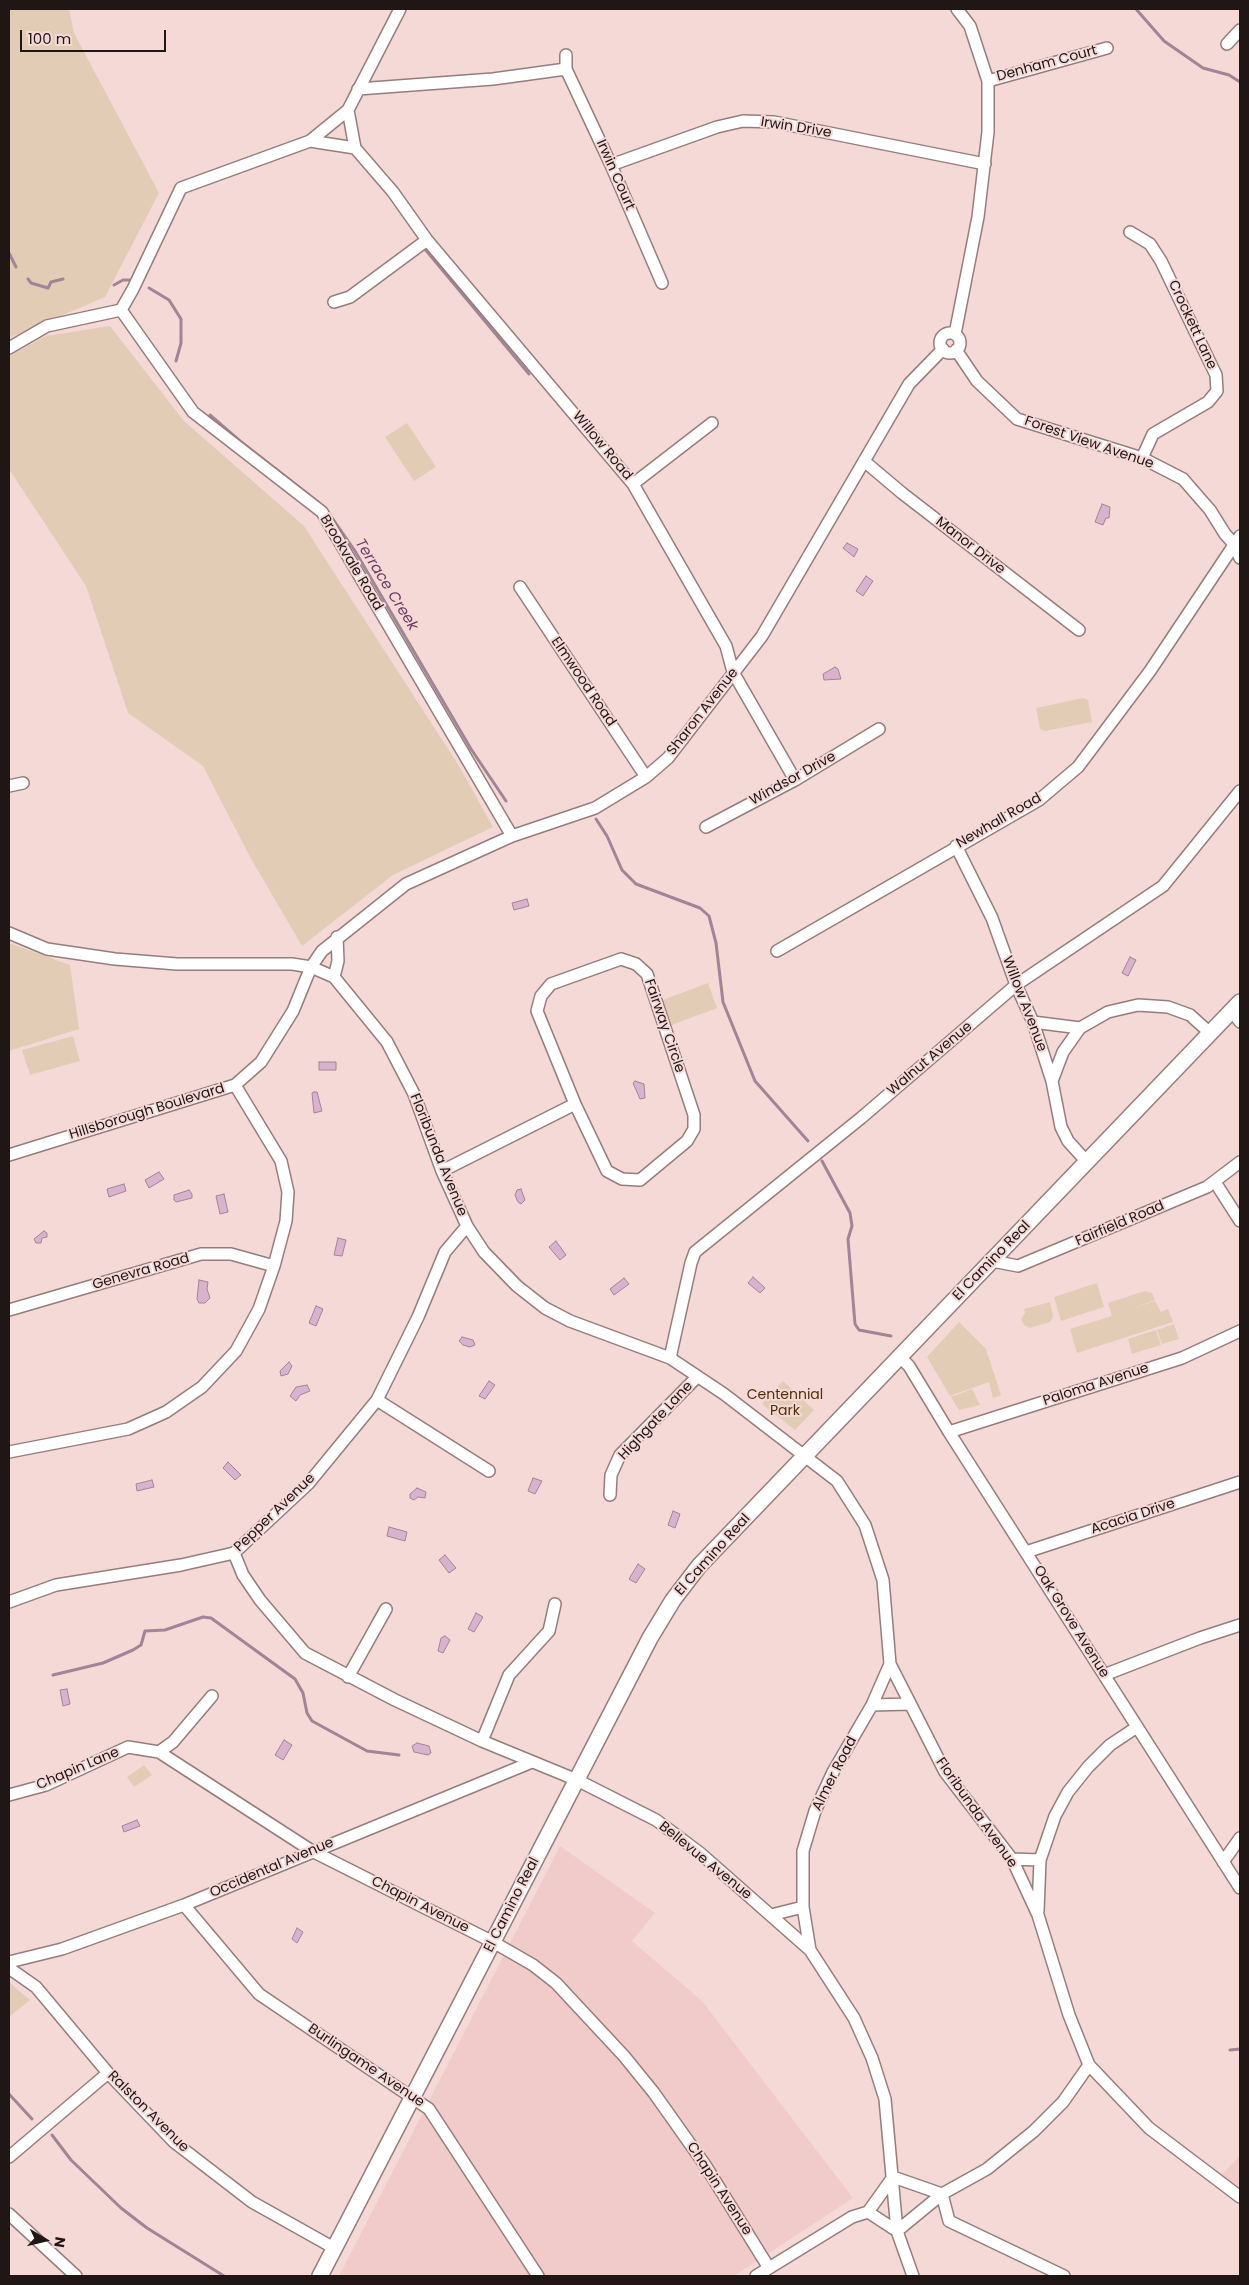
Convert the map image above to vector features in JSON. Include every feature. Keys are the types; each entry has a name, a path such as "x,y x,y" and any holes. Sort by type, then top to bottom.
{"main road":[{"name":"El Camino Real","path":"320,2276 650,1638 673,1600 699,1566 1087,1162 1210,1034 1238,1012"}],"street":[{"path":"9,348 47,326 121,310 182,188 310,141 348,110 400,9"},
{"path":"955,334 949,333 942,338 940,344 948,352 956,350 960,342 955,334 978,217 986,164 988,81 970,26 957,9"},
{"path":"1227,44 1240,30"},
{"name":"Denham Court","path":"988,81 1107,48"},
{"name":"Irwin Court","path":"566,55 566,69 611,165 662,283"},
{"path":"358,89 493,79 566,69"},
{"path":"310,141 355,148 348,110"},
{"name":"Irwin Drive","path":"611,165 717,127 743,121 774,122 986,164"},
{"name":"Willow Road","path":"355,148 393,192 427,240 633,484 726,646 733,672 795,780"},
{"name":"Crockett Lane","path":"1130,232 1150,244 1161,261 1216,375 1217,391 1208,402 1153,434 1142,458"},
{"path":"334,302 350,297 427,240"},
{"name":"Brookvale Road","path":"121,310 193,412 322,512 512,836"},
{"name":"Sharon Avenue","path":"311,967 322,951 337,937 406,884 512,836 595,808 646,777 668,758 762,636 910,384 943,349"},
{"name":"Forest View Avenue","path":"956,350 977,380 1017,419 1142,458 1183,479 1210,510 1225,534 1237,540 1240,558"},
{"path":"633,484 712,423"},
{"name":"Manor Drive","path":"864,461 902,494 1079,630"},
{"name":"Newhall Road","path":"777,951 1038,800 1078,767 1150,671 1237,540"},
{"name":"Elmwood Road","path":"520,587 646,777"},
{"name":"Windsor Drive","path":"706,827 795,780 880,729"},
{"path":"9,786 23,783"},
{"name":"Walnut Avenue","path":"670,1358 695,1252 861,1118 1016,985 1163,886 1240,791"},
{"name":"Willow Avenue","path":"956,846 992,918 1016,985 1033,1022 1052,1081 1062,1127 1068,1141 1087,1162"},
{"name":"Floribunda Avenue","path":"9,933 47,949 115,959 176,964 292,964 311,967 334,977 387,1042 414,1094 442,1171 466,1226 484,1252 497,1266 517,1286 545,1308 570,1321 670,1358 724,1394 837,1480 865,1525 883,1580 890,1664 945,1772 1012,1859 1038,1916 1069,2015 1089,2065 1149,2128 1240,2197"},
{"path":"334,977 338,961 337,937"},
{"name":"Fairway Circle","path":"621,959 636,964 646,974 694,1115 694,1129 688,1141 640,1180 622,1179 607,1171 575,1104 537,1011 541,996 551,984 590,968 621,959"},
{"name":"Hillsborough Boulevard","path":"9,1155 235,1085 261,1062 293,1011 311,967"},
{"path":"1052,1081 1063,1052 1080,1028 1108,1012 1138,1005 1168,1007 1190,1015 1210,1034"},
{"path":"1033,1022 1080,1028"},
{"path":"9,1452 128,1430 166,1412 202,1388 236,1351 259,1309 274,1266 286,1221 288,1192 281,1160 235,1085"},
{"path":"442,1171 575,1104"},
{"name":"Fairfield Road","path":"992,1261 1018,1266 1207,1187 1240,1162"},
{"path":"1215,1182 1240,1221"},
{"name":"Pepper Avenue","path":"9,1602 56,1584 181,1565 234,1553 308,1484 377,1400 418,1317 445,1252 466,1226"},
{"name":"Genevra Road","path":"9,1310 201,1254 232,1254 274,1266"},
{"name":"Paloma Avenue","path":"948,1432 1182,1358 1240,1331"},
{"name":"Oak Grove Avenue","path":"900,1357 909,1366 948,1432 1240,1888"},
{"name":"Highgate Lane","path":"610,1495 611,1475 620,1455 697,1377"},
{"path":"377,1400 489,1471"},
{"name":"Acacia Drive","path":"1026,1552 1240,1482"},
{"name":"Bellevue Avenue","path":"234,1553 243,1575 260,1600 305,1653 348,1677 482,1741 577,1780 656,1820 700,1853 810,1950 854,2018 872,2058 885,2099 897,2231 913,2276"},
{"path":"482,1741 509,1675 549,1631 555,1604"},
{"path":"348,1677 386,1609"},
{"path":"1104,1674 1240,1625"},
{"name":"Almer Road","path":"810,1950 803,1907 803,1851 815,1811 833,1772 872,1705 890,1664"},
{"path":"159,1752 173,1742 212,1696"},
{"path":"872,1705 909,1704"},
{"path":"1038,1916 1040,1860 1054,1816 1068,1792 1088,1767 1110,1745 1136,1727"},
{"name":"Chapin Lane","path":"9,1795 46,1785 128,1747 159,1752"},
{"name":"Chapin Avenue","path":"159,1752 312,1851 493,1942 533,1965 556,1983 624,2056 705,2165 769,2268"},
{"name":"Occidental Avenue","path":"9,1962 62,1949 184,1905 532,1762"},
{"path":"1223,1862 1240,1838"},
{"path":"1012,1859 1040,1860"},
{"name":"Burlingame Avenue","path":"184,1905 259,1994 429,2109 538,2276"},
{"path":"771,1915 803,1907"},
{"name":"Ralston Avenue","path":"9,1968 36,1987 108,2073 174,2142 252,2202 334,2248"},
{"path":"868,2212 897,2231 942,2194 987,2169 1034,2131 1064,2102 1089,2065"},
{"path":"9,2157 108,2073"},
{"path":"756,2276 852,2217 868,2212 893,2177 942,2194"},
{"path":"942,2194 949,2221 1064,2276"},
{"path":"9,2214 76,2276"}],"shaded area":[{"path":"1102,504 1110,507 1109,518 1106,518 1103,525 1095,522"},
{"path":"847,543 858,549 854,557 843,548"},
{"path":"866,576 873,581 863,596 856,591"},
{"path":"835,667 838,669 841,679 824,680 823,674"},
{"path":"527,899 529,906 514,910 512,903"},
{"path":"1130,957 1136,960 1128,976 1122,973"},
{"path":"319,1062 336,1062 336,1070 319,1070"},
{"path":"635,1081 644,1084 645,1098 640,1099 633,1083"},
{"path":"317,1092 322,1111 314,1113 312,1093"},
{"path":"159,1172 164,1179 149,1188 145,1180"},
{"path":"124,1184 126,1191 109,1197 107,1189"},
{"path":"521,1189 525,1200 521,1204 515,1195 517,1190"},
{"path":"189,1190 192,1198 176,1202 174,1200 174,1195"},
{"path":"224,1194 228,1212 220,1214 216,1196"},
{"path":"44,1231 47,1233 47,1237 42,1238 41,1243 36,1243 34,1239"},
{"path":"338,1238 346,1240 342,1256 334,1255"},
{"path":"556,1241 566,1255 560,1260 549,1247"},
{"path":"753,1277 765,1288 760,1293 748,1283"},
{"path":"624,1278 629,1284 614,1295 610,1289"},
{"path":"199,1280 208,1282 207,1289 210,1298 205,1303 199,1303 197,1299"},
{"path":"316,1306 323,1309 316,1326 309,1323"},
{"path":"462,1337 473,1340 475,1345 470,1347 463,1345 459,1341"},
{"path":"289,1362 292,1366 288,1374 281,1376 280,1371"},
{"path":"489,1381 495,1385 485,1399 479,1396"},
{"path":"307,1385 310,1391 300,1395 296,1401 290,1396 296,1387"},
{"path":"228,1462 241,1475 235,1480 223,1468"},
{"path":"533,1478 542,1481 535,1494 528,1491"},
{"path":"152,1480 154,1487 137,1491 136,1484"},
{"path":"417,1488 426,1492 425,1498 418,1497 414,1500 410,1498 410,1494"},
{"path":"673,1511 680,1514 675,1528 668,1525"},
{"path":"389,1527 407,1532 405,1541 387,1536"},
{"path":"445,1555 456,1568 449,1573 439,1560"},
{"path":"638,1564 645,1569 636,1583 629,1579"},
{"path":"476,1613 483,1617 474,1632 468,1629"},
{"path":"445,1636 450,1640 443,1653 438,1651 441,1638"},
{"path":"67,1689 70,1704 63,1706 60,1690"},
{"path":"284,1740 292,1745 283,1760 275,1755"},
{"path":"417,1743 429,1746 431,1753 428,1755 414,1752 412,1746"},
{"path":"137,1820 140,1826 124,1832 122,1826"},
{"path":"560,1846 655,1913 632,1941 702,2001 853,2198 734,2276 339,2276"},
{"path":"297,1928 303,1932 297,1943 292,1939"},
{"path":"1240,2155 1240,2205 1214,2184"}],"green space":[{"path":"9,9 69,9 74,33 159,193 105,297 9,338"},
{"path":"110,326 184,421 304,526 459,766 493,827 393,875 302,946 250,857 203,766 128,713 86,586 9,469 9,356 46,336"},
{"path":"407,423 436,467 414,481 385,437"},
{"path":"1083,698 1088,700 1092,722 1045,731 1040,729 1036,708"},
{"path":"9,943 70,965 79,1029 9,1051"},
{"path":"708,983 717,1008 669,1026 660,1001"},
{"path":"73,1036 80,1061 30,1075 22,1050"},
{"path":"1097,1283 1104,1307 1061,1321 1054,1297"},
{"path":"1145,1291 1152,1293 1155,1300 1134,1308 1155,1301 1161,1312 1168,1309 1173,1322 1077,1353 1070,1329 1112,1316 1108,1303"},
{"path":"1050,1302 1053,1316 1050,1322 1030,1328 1024,1325 1021,1319 1025,1313 1024,1309"},
{"path":"959,1322 986,1349 1001,1395 993,1398 989,1382 950,1396 927,1357"},
{"path":"1174,1324 1179,1339 1162,1344 1157,1330"},
{"path":"1156,1330 1161,1345 1132,1354 1128,1339"},
{"name":"Centennial Park","path":"783,1381 814,1410 795,1430 762,1404"},
{"path":"972,1389 980,1405 959,1410 951,1397"},
{"path":"144,1765 152,1775 134,1787 127,1777"},
{"path":"9,1982 30,2000 9,2017"}],"waterway":[{"path":"1136,9 1164,41 1203,68 1229,75 1240,82"},
{"path":"424,248 529,374"},
{"name":"Terrace Creek","path":"9,253 16,267"},
{"name":"Terrace Creek","path":"28,279 31,283 48,288 51,282 63,279"},
{"name":"Terrace Creek","path":"114,285 123,280 133,280"},
{"name":"Terrace Creek","path":"149,288 169,300 181,319 181,343 176,361"},
{"name":"Terrace Creek","path":"210,415 318,502"},
{"name":"Terrace Creek","path":"328,512 355,551 471,749 506,801"},
{"name":"Terrace Creek","path":"596,819 607,836 622,870 636,884 700,908 709,916 716,943 723,1002 755,1081 808,1141"},
{"name":"Terrace Creek","path":"822,1161 850,1213 852,1226 848,1239 855,1324 859,1330 891,1336"},
{"path":"53,1675 103,1663 133,1650 141,1645 145,1631 165,1630 203,1617 211,1618 295,1679 303,1693 307,1713 312,1721 367,1751 399,1755"},
{"path":"1230,2050 1240,2049"},
{"path":"9,2094 32,2119"},
{"path":"52,2135 71,2160 121,2208 147,2228 224,2276"}]}
